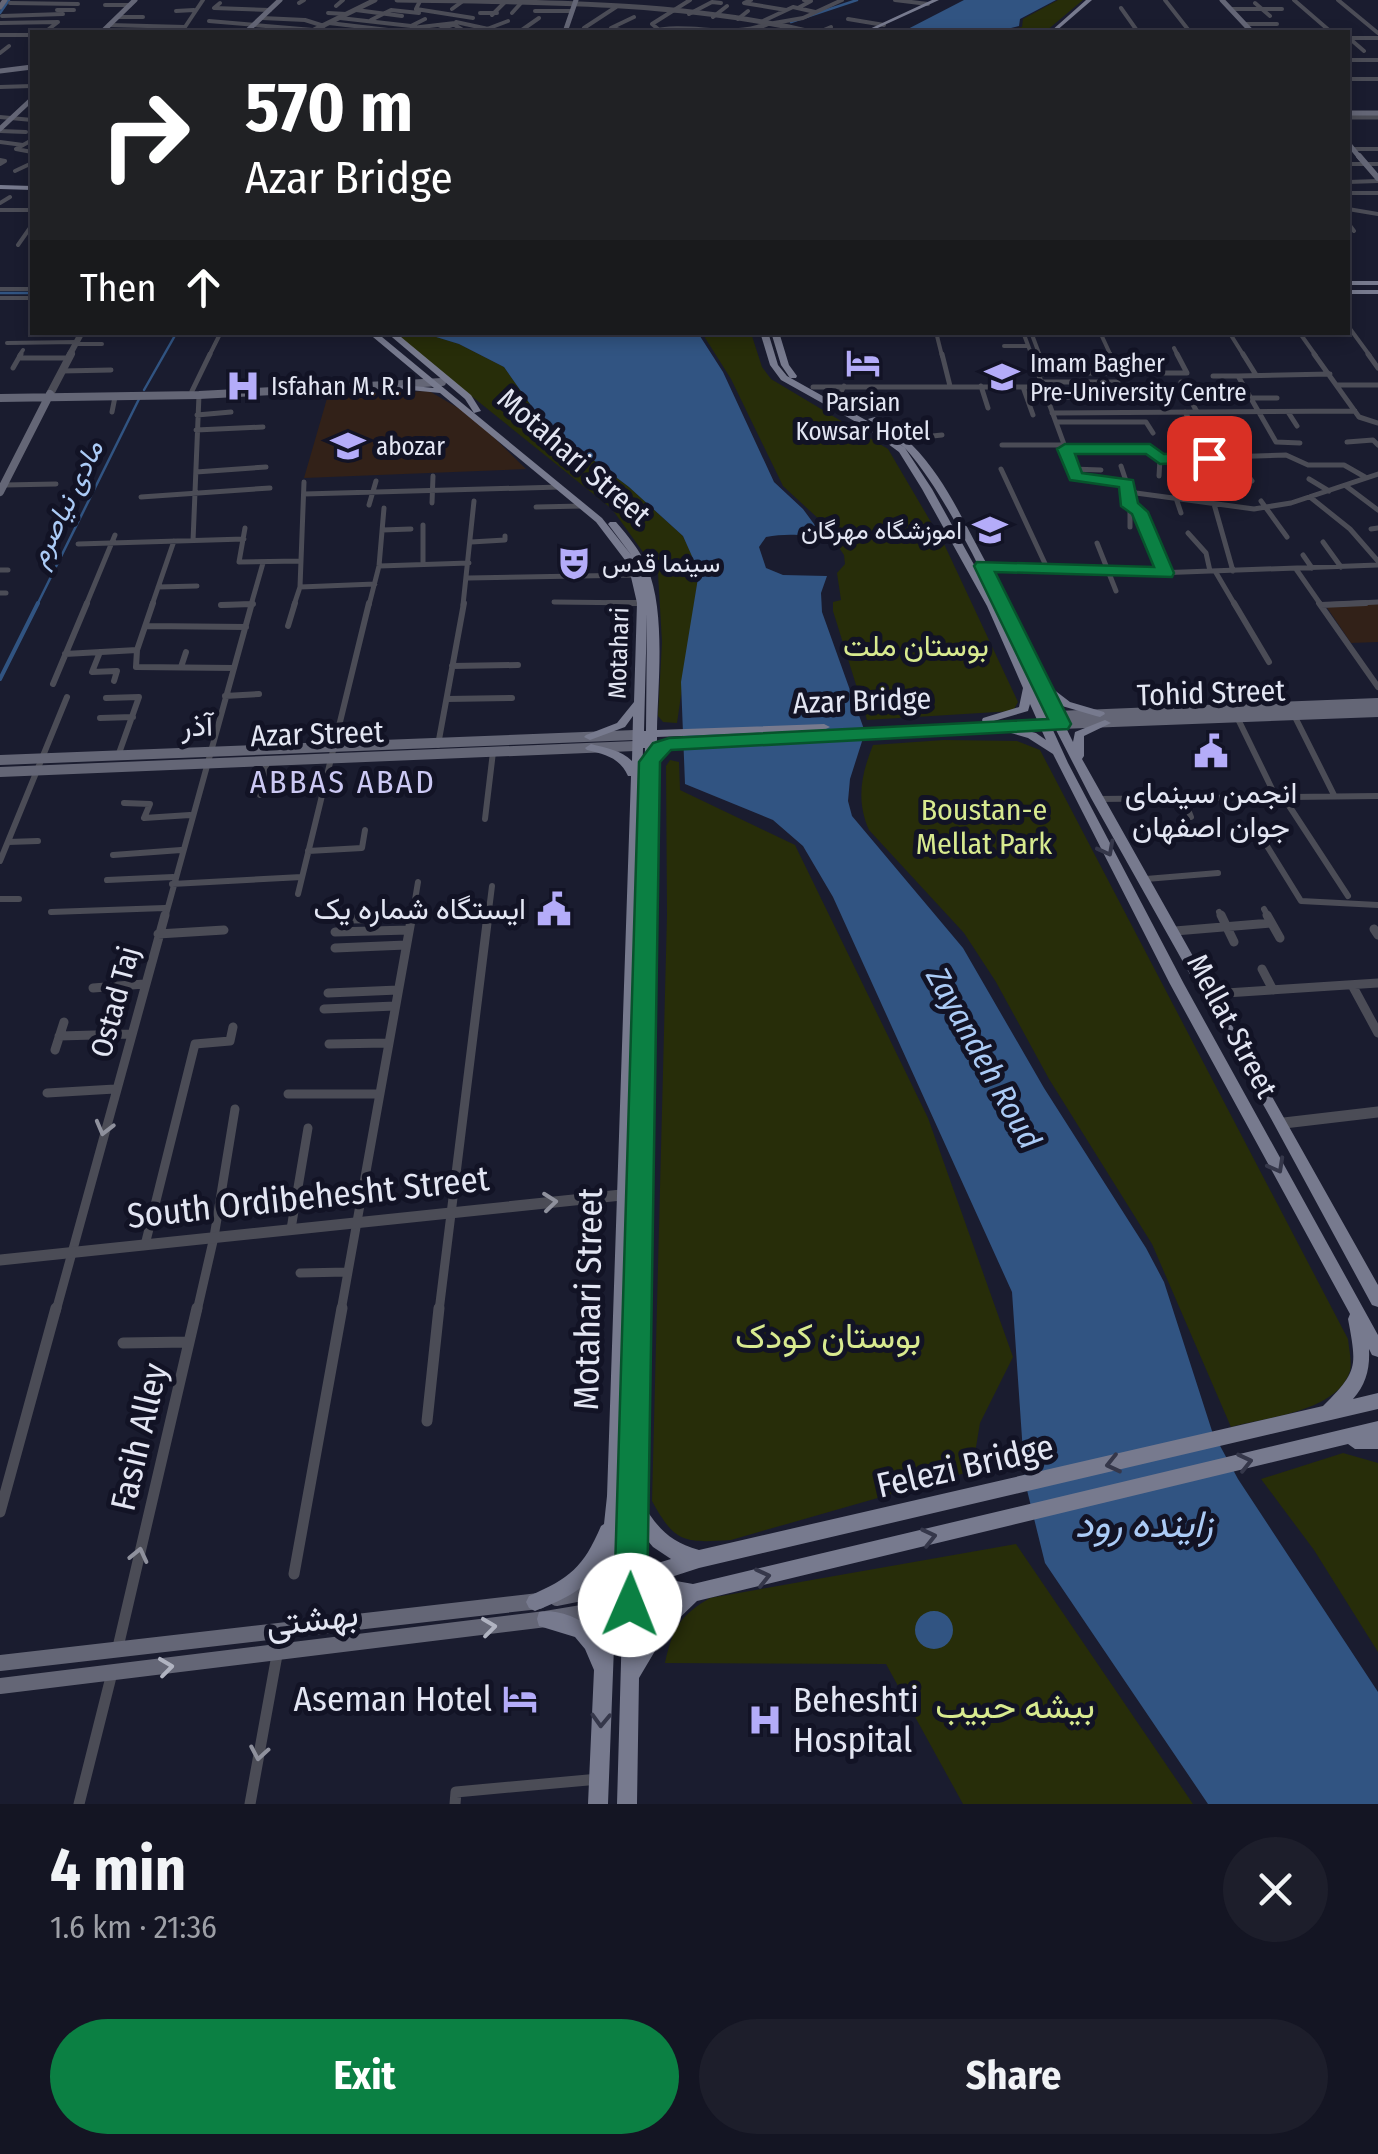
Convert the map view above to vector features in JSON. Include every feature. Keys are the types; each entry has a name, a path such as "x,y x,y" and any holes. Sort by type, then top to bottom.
{"main road":[{"path":"248,30 280,0"},
{"path":"873,30 936,0"},
{"path":"1058,30 1092,0"},
{"path":"1222,0 1250,30"},
{"path":"1,16 10,1"},
{"path":"104,30 133,2"},
{"path":"566,30 576,2"},
{"path":"0,71 30,67"},
{"path":"0,130 30,102"},
{"path":"1350,114 1378,116"},
{"path":"1350,148 1378,180"},
{"path":"0,185 30,185"},
{"path":"1350,283 1378,290"},
{"path":"1350,292 1378,290"},
{"name":"Motahari","path":"374,335 583,506 622,547 637,575 642,603 637,703 643,740"},
{"name":"Motahari Street","path":"385,335 437,383 608,519 639,555 648,574 652,600 650,720 634,784 616,1496 606,1588 598,1804"},
{"path":"394,335 468,397 477,411"},
{"name":"Mellat Street","path":"765,335 774,365 784,378 868,425 902,450 1034,684"},
{"name":"Mellat Street","path":"780,335 784,365 794,377 903,439 943,488 983,566 1052,721 1284,1122 1378,1300"},
{"path":"402,385 413,373 412,366"},
{"path":"402,385 437,383"},
{"path":"49,395 115,396 437,383"},
{"path":"0,396 196,393"},
{"path":"2,489 49,395"},
{"path":"42,409 70,397"},
{"path":"986,720 1022,711 1034,684 1066,704 1102,718"},
{"name":"Tohid Street","path":"1052,721 1378,702"},
{"path":"590,743 621,726 637,703"},
{"name":"Tohid Street","path":"1102,718 1378,712"},
{"path":"1079,763 1079,734 1102,718"},
{"path":"650,720 669,739 650,762"},
{"name":"Azar Bridge","path":"643,740 945,726 986,720 1052,721"},
{"path":"945,726 1052,721"},
{"name":"Mellat Street","path":"1052,721 1062,762 1378,1350"},
{"path":"945,726 1032,735 1049,746 1062,762"},
{"name":"Motahari Street","path":"627,1804 650,762 643,740"},
{"name":"Azar Street","path":"0,772 42,761 119,754 207,755 267,761 331,750 493,752 643,740"},
{"name":"Azar Street","path":"0,760 331,750 439,742 590,743"},
{"path":"590,743 630,764 634,784"},
{"path":"1325,1414 1352,1392 1360,1380 1362,1350 1354,1306"},
{"name":"Felezi Bridge","path":"630,1581 699,1559 1378,1401"},
{"name":"Felezi Bridge","path":"630,1605 1378,1429"},
{"path":"1338,1440 1378,1441"},
{"path":"540,1611 592,1569 601,1552 616,1496"},
{"path":"634,1506 650,1534 667,1548 699,1559"},
{"path":"0,1663 540,1611 630,1581"},
{"name":"Felezi Bridge","path":"630,1581 693,1593"},
{"path":"628,1681 662,1622 693,1593"},
{"name":"بهشتی","path":"0,1686 277,1654 540,1611 606,1610 630,1605"},
{"path":"540,1611 580,1628 594,1640 603,1674"},
{"path":"30,1682 35,1659"}],"street":[{"path":"109,0 133,2"},
{"path":"336,6 342,0"},
{"path":"313,30 376,0"},
{"path":"397,0 576,2 763,25 786,10"},
{"path":"624,8 625,0"},
{"path":"658,30 652,24 690,0"},
{"path":"751,0 744,3 786,10 811,1 804,0"},
{"path":"689,30 803,18 842,0"},
{"path":"896,0 928,4"},
{"path":"1165,0 1188,30"},
{"path":"1294,0 1329,30"},
{"path":"1338,0 1378,36"},
{"path":"10,1 78,4"},
{"path":"420,1 416,9 473,18"},
{"path":"104,5 133,2"},
{"path":"184,4 200,2"},
{"path":"110,24 156,23 188,29 200,2"},
{"path":"220,2 214,8 270,10"},
{"path":"232,9 239,2"},
{"path":"452,9 463,2"},
{"path":"480,13 494,14 506,2"},
{"path":"512,13 522,2"},
{"path":"689,14 712,2 721,3"},
{"path":"1245,24 1275,22 1254,2"},
{"path":"713,17 727,6"},
{"path":"584,28 616,7"},
{"path":"222,8 207,22 305,20 372,30"},
{"path":"798,8 815,12"},
{"path":"1121,8 1137,30"},
{"path":"1232,10 1282,9"},
{"path":"39,15 45,10 74,10"},
{"path":"176,11 194,10"},
{"path":"356,10 402,16"},
{"path":"366,21 391,10 430,11"},
{"path":"535,11 572,11"},
{"path":"738,19 748,12"},
{"path":"1,16 20,13"},
{"path":"328,13 346,14"},
{"path":"1,16 63,14"},
{"path":"1,16 58,22 48,30"},
{"path":"439,30 464,16"},
{"path":"621,30 612,28 634,16"},
{"path":"118,17 143,17"},
{"path":"340,18 411,26 426,20"},
{"path":"523,30 539,18"},
{"path":"848,19 884,25"},
{"path":"260,20 306,30"},
{"path":"487,29 508,20"},
{"path":"382,23 379,24 424,29 436,21 492,30"},
{"path":"230,27 236,22"},
{"path":"110,24 139,23"},
{"path":"455,23 463,30"},
{"path":"774,23 795,30"},
{"path":"765,30 782,24"},
{"path":"825,30 832,27"},
{"path":"668,30 703,30"},
{"path":"0,35 30,34"},
{"path":"16,45 30,34"},
{"path":"1350,38 1378,36"},
{"path":"1350,40 1364,50"},
{"path":"0,52 9,46"},
{"path":"1370,56 1377,60"},
{"path":"1350,60 1377,60"},
{"path":"1350,60 1375,79"},
{"path":"1350,81 1375,79"},
{"path":"1350,84 1356,91"},
{"path":"0,87 30,86"},
{"path":"0,117 30,120"},
{"path":"0,130 26,132"},
{"path":"30,141 16,149 30,152"},
{"path":"0,142 23,145"},
{"path":"1350,147 1378,149"},
{"path":"1350,164 1378,164"},
{"path":"15,171 30,165"},
{"path":"1350,182 1378,180"},
{"path":"1350,194 1378,193"},
{"path":"10,197 0,206 30,210"},
{"path":"1350,209 1378,214"},
{"path":"0,218 8,210"},
{"path":"18,245 30,229"},
{"path":"0,289 30,289"},
{"path":"0,298 30,298"},
{"path":"1350,329 1378,368"},
{"path":"49,395 80,335"},
{"path":"193,540 196,393 220,335"},
{"path":"937,335 950,386"},
{"path":"1026,335 1041,379"},
{"path":"1027,335 1076,477 1176,498 1268,508 1378,474"},
{"path":"1101,335 1119,373"},
{"path":"1231,335 1267,383"},
{"path":"1301,335 1361,419 1378,423"},
{"path":"6,343 102,344"},
{"path":"1004,346 1028,346"},
{"path":"814,387 1023,386 1041,379 1188,372 1174,348"},
{"path":"13,368 23,350"},
{"path":"1368,355 1378,354"},
{"path":"19,358 69,358"},
{"path":"62,371 111,370"},
{"path":"1214,376 1306,378 1330,374"},
{"path":"1238,376 1276,442 1300,443"},
{"path":"1041,379 1118,382"},
{"path":"1181,382 1197,412"},
{"path":"836,400 844,386"},
{"path":"906,386 909,396"},
{"path":"981,386 988,408"},
{"path":"1023,386 1033,415"},
{"path":"1338,386 1376,388"},
{"path":"112,412 115,396"},
{"path":"1046,397 1117,397"},
{"path":"1251,398 1277,398"},
{"path":"1152,403 1156,412"},
{"path":"1310,404 1314,411"},
{"path":"1052,412 1231,415 1355,411"},
{"path":"197,414 230,412"},
{"path":"1186,412 1196,434"},
{"path":"1288,412 1297,426"},
{"path":"1056,422 1146,422 1153,433"},
{"path":"1094,422 1098,431"},
{"path":"196,430 264,426"},
{"path":"903,439 942,435"},
{"path":"1347,442 1373,440 1378,446"},
{"path":"1113,441 1117,449"},
{"path":"1142,441 1160,459 1286,455 1308,465 1344,465 1366,477"},
{"path":"1199,442 1209,458"},
{"path":"1002,445 1150,449"},
{"path":"1126,449 1130,460"},
{"path":"1234,456 1252,481"},
{"path":"1318,456 1326,465"},
{"path":"1181,458 1194,479"},
{"path":"1158,476 1160,459"},
{"path":"1295,471 1310,468 1308,465"},
{"path":"1121,466 1128,486 1130,527"},
{"path":"196,472 266,467"},
{"path":"1001,468 1048,570"},
{"path":"1072,469 1101,470"},
{"path":"432,504 433,476"},
{"path":"1308,479 1329,491"},
{"path":"370,505 376,481"},
{"path":"288,626 300,587 304,482"},
{"path":"2,489 56,484"},
{"path":"1345,485 1378,510"},
{"path":"304,494 560,487"},
{"path":"141,497 270,488"},
{"path":"1209,494 1233,571"},
{"path":"1310,497 1350,528 1375,564 1378,578"},
{"path":"1176,498 1180,513"},
{"path":"1261,500 1287,537"},
{"path":"439,742 468,578 474,501"},
{"path":"536,508 583,506"},
{"path":"1130,506 1139,512 1166,573"},
{"path":"298,894 379,566 384,508"},
{"path":"422,564 423,524"},
{"path":"245,528 240,562 298,561"},
{"path":"382,530 412,529"},
{"path":"1188,532 1206,552 1213,571 1269,662"},
{"path":"471,542 506,540 504,536"},
{"path":"78,544 114,539 244,539"},
{"path":"53,684 114,539"},
{"path":"174,541 136,650 136,667 234,668"},
{"path":"1323,542 1341,567"},
{"path":"1097,543 1116,591"},
{"path":"1303,555 1312,568"},
{"name":"Ostad Taj","path":"0,1512 262,563"},
{"path":"379,566 469,563"},
{"path":"983,566 1166,573 1375,564"},
{"path":"1296,570 1378,687"},
{"path":"468,578 637,575"},
{"path":"300,587 374,584"},
{"path":"158,587 197,586"},
{"path":"554,602 642,603"},
{"path":"1321,605 1378,602"},
{"path":"222,605 253,604"},
{"path":"146,626 246,627"},
{"path":"66,654 136,650"},
{"path":"100,652 92,672 117,671 114,681"},
{"path":"181,667 186,652"},
{"path":"452,666 518,664"},
{"path":"225,696 259,694"},
{"path":"0,861 67,697"},
{"path":"106,698 138,697 119,754"},
{"path":"447,699 512,698"},
{"path":"1294,715 1334,795"},
{"path":"100,718 133,717"},
{"path":"1237,717 1279,795 1348,896"},
{"path":"486,819 493,752"},
{"path":"260,795 267,761"},
{"path":"1098,798 1375,796 1378,805"},
{"path":"1183,798 1191,816"},
{"path":"124,803 150,804 144,818 190,815"},
{"path":"308,851 362,848 365,830"},
{"path":"8,842 38,842"},
{"path":"1266,846 1301,901 1378,905"},
{"path":"113,855 181,850"},
{"path":"1146,879 1218,873"},
{"path":"107,880 302,877"},
{"path":"294,1574 418,882"},
{"path":"428,1421 449,1213 492,886"},
{"path":"0,898 18,898"},
{"path":"50,912 165,908"},
{"path":"1264,909 1280,938"},
{"path":"1218,912 1234,942"},
{"path":"351,919 412,918"},
{"path":"1175,931 1272,923"},
{"path":"158,934 224,930"},
{"path":"335,932 409,930"},
{"path":"335,948 406,945"},
{"path":"1262,968 1273,990"},
{"path":"1211,994 1378,983"},
{"path":"92,988 144,984"},
{"path":"1352,985 1378,1033"},
{"path":"328,993 398,990"},
{"path":"324,1009 395,1006"},
{"path":"54,1050 64,1022"},
{"path":"145,1244 195,1044 230,1041 233,1028"},
{"path":"59,1036 130,1034"},
{"path":"329,1044 388,1043"},
{"path":"46,1093 115,1089"},
{"path":"288,1094 379,1094"},
{"name":"Fasih Alley","path":"117,1650 214,1237 235,1110"},
{"path":"1284,1122 1378,1112"},
{"path":"291,1229 308,1128"},
{"name":"South Ordibehesht Street","path":"0,1260 640,1193"},
{"path":"300,1273 346,1272"},
{"path":"123,1343 189,1342"},
{"path":"250,1804 282,1633"},
{"path":"79,1804 112,1674"},
{"path":"456,1804 456,1792 599,1779"}],"shaded area":[{"path":"429,391 472,416 526,469 304,478 328,395"},
{"path":"1378,603 1378,642 1351,643 1326,606"}],"green space":[{"path":"1058,0 1083,0 1047,30 1008,30 1022,27 1023,19"},
{"path":"395,335 430,335 459,344 504,367 542,421 629,487 683,536 699,571 677,723 663,722 658,716 662,642 658,573 612,509"},
{"name":"بوستان ملت","path":"703,335 752,335 762,367 771,379 888,449 945,546 1018,702 1013,711 867,720 833,611 833,602 841,600 837,573 845,564 844,555 822,522 783,486 731,379"},
{"name":"Boustan-e Mellat Park","path":"944,740 1017,741 1040,750 1348,1339 1350,1371 1331,1396 1299,1411 1231,1427 1152,1244 1049,1079 996,982 964,933 869,830 862,808 862,788 873,745"},
{"name":"بوستان کودک","path":"670,760 679,762 680,790 795,845 928,1118 1013,1357 980,1423 972,1471 731,1540 682,1537 667,1525 652,1501 667,915 666,766"},
{"path":"1343,1453 1378,1463 1378,1652 1314,1550 1261,1479"},
{"name":"بیشه حبیب","path":"1016,1544 1193,1804 963,1804 886,1664 665,1663 679,1624 710,1598"}],"water":[{"path":"964,0 1056,0 1020,19 1019,26 1003,30 906,30"},
{"name":"زاینده رود","path":"430,335 699,335 723,372 774,482 803,509 825,539 773,536 766,537 759,547 766,568 783,575 827,576 821,593 822,612 865,732 850,779 848,801 852,816 963,948 1044,1088 1146,1248 1164,1282 1212,1431 1238,1479 1378,1692 1378,1804 1208,1804 1045,1563 1025,1482 1012,1292 833,897 803,846 773,820 685,784 681,682 699,572 683,536 629,487 542,421 504,367 459,344"},
{"path":"934,1611 948,1616 953,1630 948,1644 934,1649 920,1644 915,1630 920,1616"}],"waterway":[{"path":"0,13 9,0"},
{"name":"مادی نیاصرم","path":"791,22 857,0"},
{"path":"0,293 30,293"},
{"name":"مادی نیاصرم","path":"144,390 175,335"},
{"name":"مادی نیاصرم","path":"37,605 139,399"},
{"name":"مادی نیاصرم","path":"0,679 37,605"}],"place":[{"name":"Parsian Kowsar Hotel","path":"863,363"},
{"name":"Imam Bagher Pre-University Centre","path":"1002,377"},
{"name":"Isfahan M. R. I","path":"243,386"},
{"name":"abozar","path":"348,446"},
{"name":"اموزشگاه مهرگان","path":"990,530"},
{"name":"سینما قدس","path":"574,563"},
{"name":"انجمن سینمای جوان اصفهان","path":"1211,751"},
{"name":"ایستگاه شماره یک","path":"554,909"},
{"name":"Aseman Hotel","path":"520,1699"},
{"name":"Beheshti Hospital","path":"765,1720"}],"district":[{"name":"ABBAS ABAD","path":"343,782"}],"route":[{"path":"630,1605 650,762 654,753 669,744 1060,724 983,566 1166,573 1139,512 1130,506 1127,484 1076,477 1065,449 1150,449 1160,459 1209,458"}],"water label":[{"name":"Zayandeh Roud","path":"984,1058"}]}
